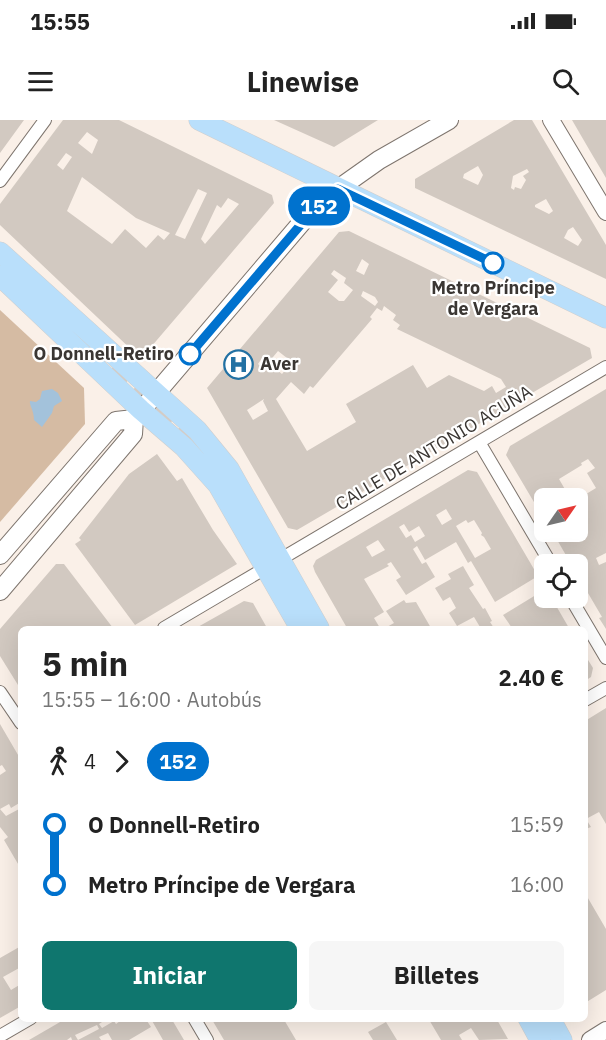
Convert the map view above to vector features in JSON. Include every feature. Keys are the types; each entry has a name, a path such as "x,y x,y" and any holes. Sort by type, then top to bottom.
{"main road":[{"path":"199,120 606,318"},
{"path":"0,591 133,434 138,414 303,222 338,189 379,160 449,120"},
{"path":"0,252 197,430 229,469 299,626"},
{"path":"0,276 138,414 184,447 218,485 272,564 318,626"},
{"path":"2,555 116,421 138,414"},
{"path":"530,1022 540,1040"},
{"path":"552,1022 562,1040"}],"street":[{"path":"0,181 45,120"},
{"path":"550,120 606,212"},
{"name":"CALLE DE ANTONIO ACUÑA","path":"167,626 606,367"},
{"path":"479,442 545,554"},
{"path":"576,608 587,626"},
{"path":"588,628 606,658"},
{"path":"588,698 606,688"},
{"path":"0,692 17,712"},
{"path":"0,1036 23,1022"},
{"path":"196,1022 207,1040"},
{"path":"590,1040 606,1030"}],"shaded area":[{"path":"0,310 84,388 85,424 0,522"}],"water":[{"path":"52,389 58,393 62,401 54,406 42,427 34,420 30,401 36,402 40,399 42,391"}],"building":[{"path":"0,120 24,120 0,153"},
{"path":"63,120 119,120 272,195 274,203 145,354 136,354 0,225 0,204","holes":["87,132 98,140 92,154 78,143","66,153 72,157 63,170 57,165","82,177 136,218 170,233 164,240 158,235 146,248 125,229 112,244 67,211","198,189 207,193 185,239 175,235","228,198 239,204 205,244 201,239 217,205 221,208"]},
{"path":"274,120 378,120 334,147"},
{"path":"514,120 532,120 606,245 606,279 415,188 415,179","holes":["478,166 483,175 478,185 463,178 464,174","527,169 529,172 523,176 526,180 521,189 511,188 513,176","546,199 553,211 549,214 535,205","573,227 582,240 578,246 564,238 568,230"]},
{"path":"572,120 606,120 606,178 590,151"},
{"path":"349,231 590,348 592,358 297,530 288,528 207,388 339,232","holes":["362,259 369,264 364,275 356,271","334,270 346,278 344,283 353,290 344,301 339,301 328,292 338,280 331,274","363,291 375,297 378,302 375,306 361,296","384,306 396,315 393,320 400,325 397,329 501,379 506,387 496,393 492,386 484,391 449,375 427,388 413,365 346,404 356,422 307,451 276,399 291,382 304,394 310,386 313,388 372,319 370,317 377,308 382,311","278,351 292,362 282,374 271,365 266,371 258,364 262,358 268,363","264,399 268,411 253,420 247,410"]},
{"path":"606,389 606,553 596,558 599,565 606,562 606,629 599,618 602,617 588,593 588,554 565,554 558,542 588,542 588,493 596,488 587,473 595,468 588,459 559,479 564,488 534,488 534,502 506,455 510,446"},
{"path":"157,454 177,481 182,478 213,530 237,564 135,625 75,544 81,540 79,538 129,474"},
{"path":"468,470 477,472 534,569 534,578 495,602 471,561 468,563 456,542 425,560 417,546 413,549 422,564 426,562 435,577 406,595 396,580 401,577 391,562 387,564 389,566 364,579 384,612 374,618 379,626 346,626 313,566 316,560","holes":["446,509 452,519 442,525 436,515","466,520 468,523 474,520 491,549 475,558 456,526","404,524 409,532 419,526 425,536 415,542 411,535 406,538 399,527","378,540 385,550 372,557 366,547"]},
{"path":"56,564 64,564 111,626 18,626 18,685 0,656 0,629"},
{"path":"463,566 474,585 469,588 483,609 485,608 493,626 479,626 474,617 457,626 449,613 456,608 450,597 443,601 435,588 451,579 448,574"},
{"path":"534,596 534,608 557,608 568,626 511,626 503,615"},
{"path":"404,600 406,603 416,602 430,626 389,626 394,623 386,611"},
{"path":"244,601 253,603 266,626 200,626"},
{"path":"588,660 593,668 591,677 588,679"},
{"path":"606,708 606,824 599,812 588,818 588,719"},
{"path":"0,724 18,755 18,804 11,808 9,804 0,809 0,775 6,771 2,765 0,766"},
{"path":"0,809 6,816 18,810 18,864 4,840 8,837 0,827"},
{"path":"588,898 606,929 606,990 588,1001"},
{"path":"18,948 18,969 3,977 11,990 18,986 18,1008 0,1018 0,958"},
{"path":"60,1022 102,1022 99,1024 102,1028 112,1022 116,1024 119,1022 148,1022 151,1027 129,1040 112,1040 108,1033 99,1037 101,1040 78,1040 72,1040 71,1037 67,1040 29,1040","holes":["97,1025 99,1029 78,1040 75,1035"]},
{"path":"153,1022 173,1022 184,1040 163,1040"},
{"path":"213,1022 285,1022 296,1040 224,1040"},
{"path":"386,1022 397,1040 373,1040 368,1032"},
{"path":"430,1022 498,1022 508,1039 479,1040 471,1028 459,1035 462,1040 441,1040"}],"tunnel":[{"path":"46,307 192,440 213,468"}],"bus line":[{"name":"152","path":"190,354 303,222 338,189 493,263"}],"place":[{"name":"Metro Príncipe de Vergara","path":"493,263"},
{"name":"O Donnell-Retiro","path":"190,354"},
{"name":"Aver","path":"239,364"}]}
